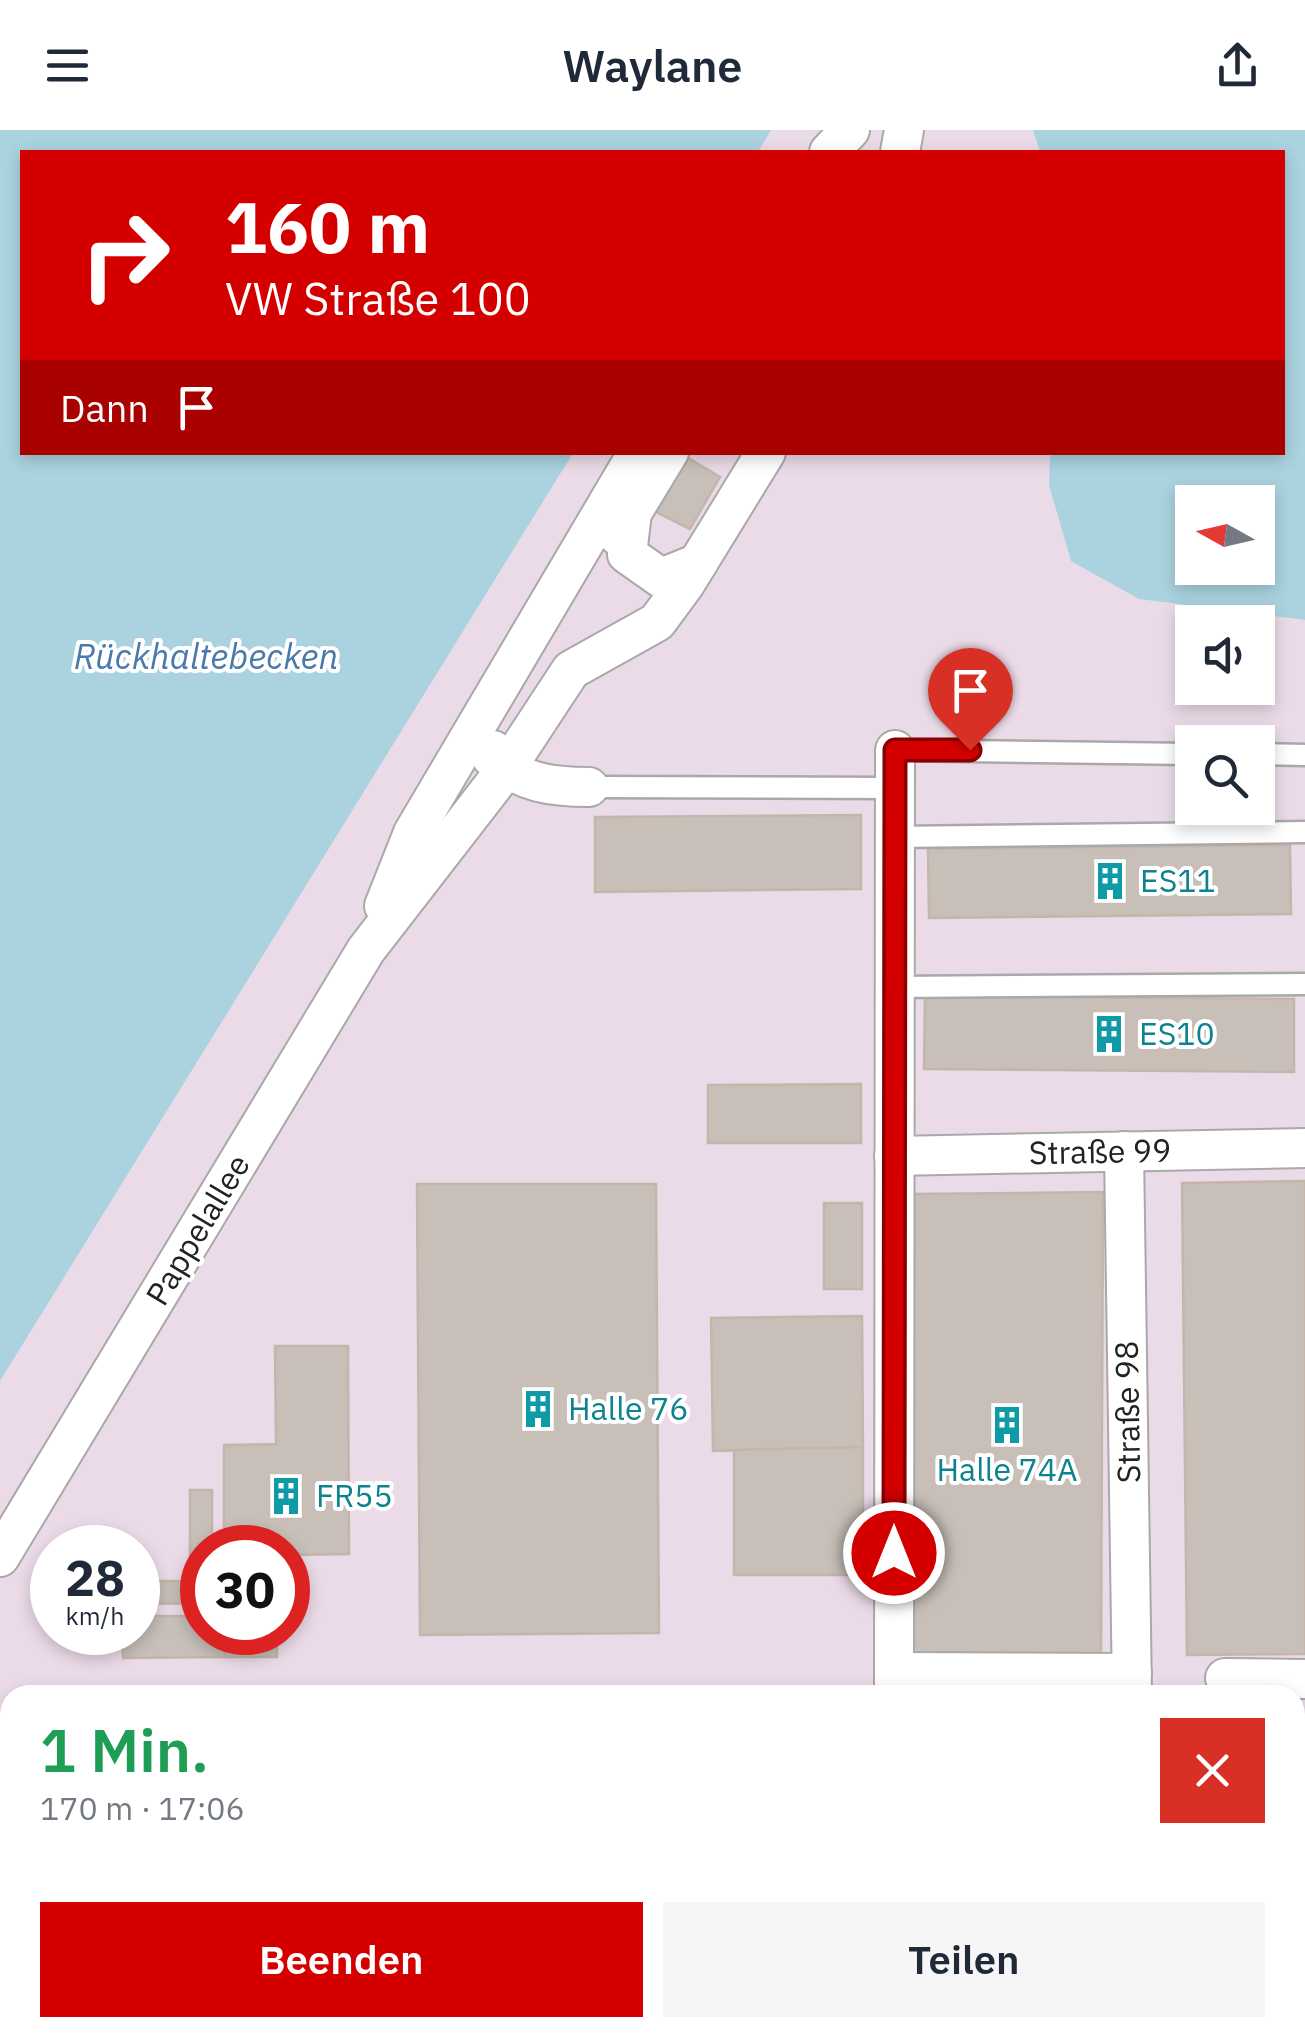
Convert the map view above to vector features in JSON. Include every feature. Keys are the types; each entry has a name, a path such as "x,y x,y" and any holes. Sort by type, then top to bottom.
{"street":[{"path":"831,150 850,130"},
{"name":"Pappelallee","path":"366,950 413,833 636,455"},
{"path":"589,788 543,786 506,769 492,758 494,736 667,455"},
{"name":"Pappelallee","path":"0,1558 366,950 506,769 571,670 656,622 698,563 764,455"},
{"path":"632,513 626,554 661,578 698,563"},
{"path":"894,1683 895,750"},
{"name":"Straße 99","path":"894,1156 1305,1148"},
{"name":"Straße 98","path":"894,1683 1132,1684 1124,1151"},
{"path":"1225,1678 1305,1678"}],"lane":[{"path":"895,750 1175,754"},
{"path":"1275,754 1305,755"},
{"path":"589,788 895,788"},
{"path":"895,837 1305,832"},
{"path":"895,987 1305,984"}],"shaded area":[{"path":"0,130 1305,130 1305,1685 0,1685"}],"water":[{"name":"Rückhaltebecken","path":"0,130 771,130 759,150 20,150 20,455 572,455 0,1381"},
{"path":"1033,130 1305,130 1305,620 1275,616 1275,605 1186,605 1139,599 1071,561 1049,485 1050,455 1285,455 1285,150 1039,150"}],"building":[{"path":"685,456 720,477 690,529 652,510"},
{"path":"861,815 861,889 595,892 595,817"},
{"name":"ES11","path":"1290,845 1291,914 929,918 928,849"},
{"name":"ES10","path":"925,996 1294,999 1294,1072 924,1069"},
{"path":"861,1084 861,1143 708,1143 708,1085"},
{"path":"1305,1181 1305,1654 1187,1655 1182,1183"},
{"name":"Halle 76","path":"417,1184 656,1184 659,1633 420,1635"},
{"name":"Halle 74A","path":"1103,1192 1101,1656 913,1656 913,1194"},
{"path":"824,1203 862,1203 862,1289 824,1289"},
{"path":"862,1316 863,1447 713,1451 711,1318"},
{"name":"FR55","path":"275,1346 348,1346 349,1554 310,1555 310,1525 224,1525 224,1445 276,1444"},
{"path":"863,1447 863,1575 734,1575 734,1450"},
{"path":"190,1490 212,1490 212,1525 190,1525"},
{"path":"160,1581 180,1581 180,1603 160,1604"},
{"path":"160,1616 180,1616 180,1655 225,1655 225,1657 123,1658 160,1655"},
{"path":"225,1655 277,1655 277,1657"}],"place":[{"name":"ES11","path":"1110,881"},
{"name":"ES10","path":"1109,1034"},
{"name":"Halle 76","path":"538,1409"},
{"name":"Halle 74A","path":"1007,1425"},
{"name":"FR55","path":"286,1496"}],"route":[{"path":"894,1553 895,750 970,750"}]}
